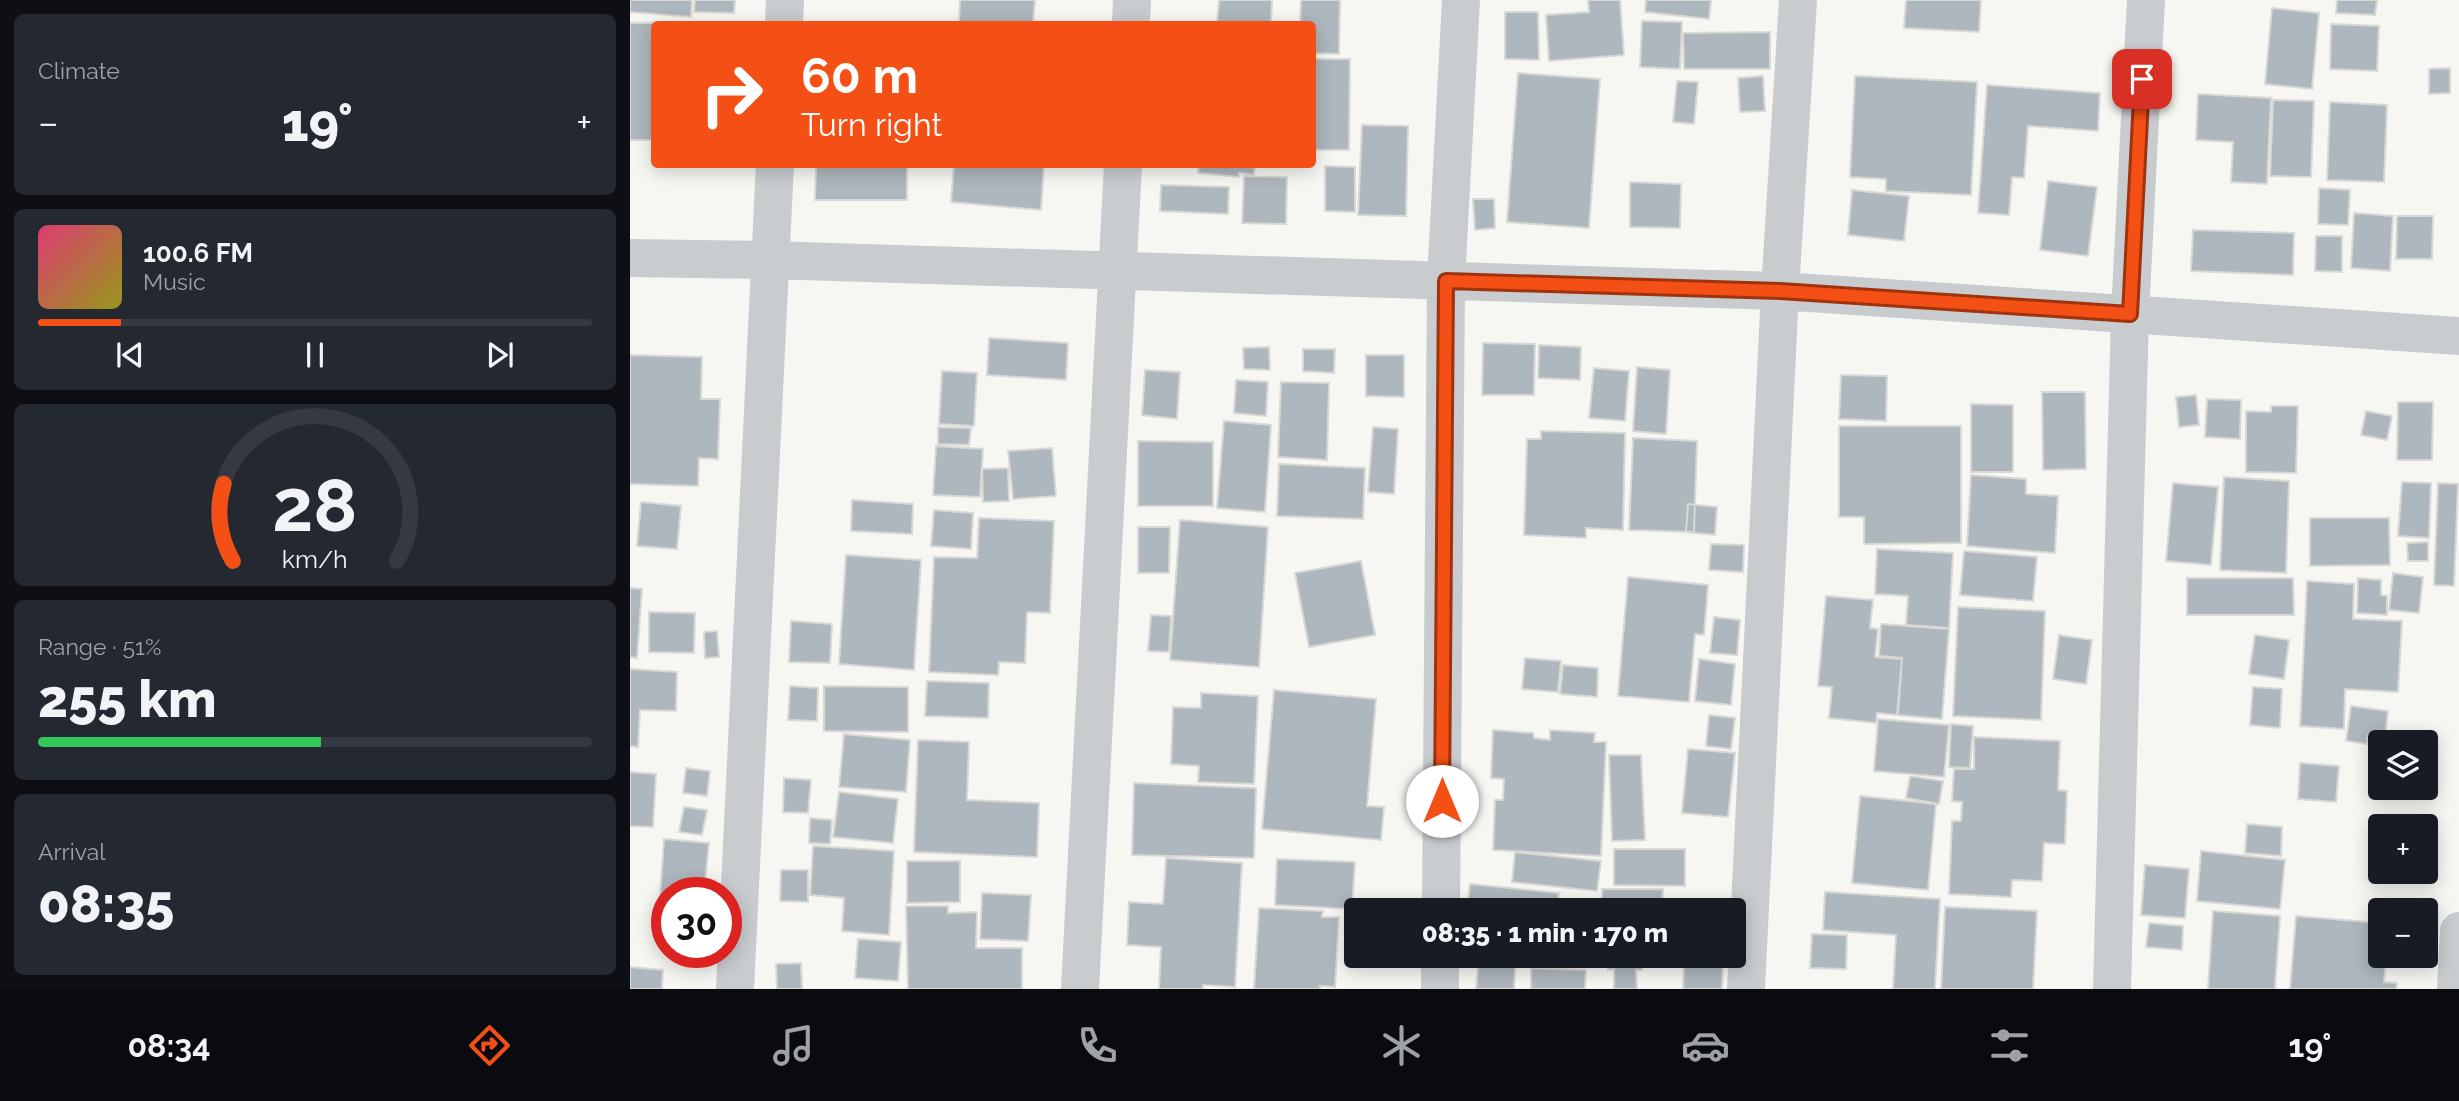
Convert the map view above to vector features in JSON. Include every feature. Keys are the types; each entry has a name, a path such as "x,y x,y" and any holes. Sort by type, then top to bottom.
{"street":[{"path":"783,21 785,0"},
{"path":"1130,21 1132,0"},
{"path":"1441,898 1446,281 1461,0"},
{"path":"1746,989 1780,291 1798,0"},
{"path":"2112,989 2130,314 2146,0"},
{"path":"735,989 775,168"},
{"path":"1080,989 1123,168"},
{"path":"630,258 1780,291 2459,336"},
{"path":"2456,989 2459,931"},
{"path":"1440,968 1440,989"}],"building":[{"path":"630,0 692,0 691,17 630,12"},
{"path":"695,0 735,0 734,13 694,12"},
{"path":"960,0 1035,0 1033,21 959,21"},
{"path":"1219,0 1272,0 1271,21 1217,21"},
{"path":"1301,0 1340,0 1339,54 1316,53 1316,21 1300,21"},
{"path":"1588,0 1620,0 1624,55 1549,61 1546,15 1589,12"},
{"path":"1646,0 1711,0 1709,19 1645,12"},
{"path":"1906,0 1981,0 1979,32 1904,28"},
{"path":"2337,0 2377,0 2375,15 2336,13"},
{"path":"2272,8 2319,13 2312,89 2265,84"},
{"path":"1505,12 1538,12 1539,60 1505,59"},
{"path":"1642,21 1682,22 1680,69 1640,67"},
{"path":"630,23 651,23 651,140 630,140"},
{"path":"2331,24 2379,26 2377,71 2330,69"},
{"path":"1770,32 1770,69 1684,69 1683,33"},
{"path":"1316,59 1350,59 1349,150 1316,150"},
{"path":"2450,68 2450,93 2429,94 2429,69"},
{"path":"1518,73 1600,79 1589,228 1507,222"},
{"path":"1763,76 1765,111 1740,112 1738,78"},
{"path":"1855,76 1977,82 1971,195 1886,191 1886,179 1850,177"},
{"path":"1677,81 1698,82 1694,124 1673,122"},
{"path":"1987,85 2100,93 2098,131 2028,126 2024,178 2012,177 2009,215 1978,213"},
{"path":"2198,94 2271,98 2267,184 2231,182 2233,142 2196,140"},
{"path":"2273,100 2314,101 2311,177 2270,176"},
{"path":"2330,102 2387,105 2384,182 2327,180"},
{"path":"1362,125 1408,126 1406,216 1358,215"},
{"path":"1325,166 1355,167 1355,212 1325,211"},
{"path":"816,168 907,168 907,200 815,200"},
{"path":"954,168 1044,168 1041,210 951,202"},
{"path":"1199,168 1255,168 1254,175 1239,173 1239,177 1198,173"},
{"path":"1244,176 1287,177 1286,224 1242,223"},
{"path":"2048,181 2097,187 2088,256 2040,250"},
{"path":"1630,182 1681,184 1680,228 1630,227"},
{"path":"1161,185 1229,187 1228,214 1160,211"},
{"path":"2319,188 2350,190 2348,225 2318,224"},
{"path":"1852,190 1909,196 1904,241 1848,235"},
{"path":"1473,199 1494,199 1495,228 1475,230"},
{"path":"2354,213 2393,216 2390,271 2351,268"},
{"path":"2397,216 2433,216 2432,259 2396,259"},
{"path":"2193,230 2294,233 2293,275 2191,271"},
{"path":"2316,236 2342,236 2342,272 2315,271"},
{"path":"989,338 1068,343 1066,380 987,375"},
{"path":"1483,343 1535,344 1534,395 1482,395"},
{"path":"1539,345 1581,347 1580,380 1538,378"},
{"path":"1269,347 1270,370 1244,369 1243,348"},
{"path":"1303,349 1335,349 1334,373 1303,371"},
{"path":"630,355 702,357 701,399 720,399 718,459 699,458 698,486 630,484"},
{"path":"1366,355 1404,355 1404,397 1366,396"},
{"path":"1637,367 1670,370 1666,434 1633,431"},
{"path":"1594,368 1629,371 1625,421 1589,418"},
{"path":"1145,370 1180,372 1177,419 1142,415"},
{"path":"942,371 977,373 974,426 939,424"},
{"path":"1841,375 1887,376 1886,421 1839,419"},
{"path":"1236,380 1268,382 1266,416 1234,413"},
{"path":"1281,382 1329,383 1327,460 1278,457"},
{"path":"2042,392 2085,392 2086,469 2043,470"},
{"path":"2196,395 2199,425 2179,427 2176,397"},
{"path":"2207,399 2241,400 2240,439 2205,437"},
{"path":"2398,402 2433,402 2432,460 2397,460"},
{"path":"1971,404 2013,405 2013,472 1971,472"},
{"path":"2271,406 2298,406 2296,473 2246,472 2246,411 2271,412"},
{"path":"2366,411 2392,416 2387,440 2361,435"},
{"path":"1224,421 1271,425 1265,512 1217,508"},
{"path":"1839,426 1961,426 1961,543 1864,544 1864,517 1839,517"},
{"path":"938,427 971,428 969,445 938,444"},
{"path":"1373,427 1398,429 1394,494 1368,492"},
{"path":"1541,431 1625,433 1623,530 1586,528 1586,538 1524,535 1527,439 1541,439"},
{"path":"1633,438 1697,441 1694,532 1629,530"},
{"path":"1138,441 1213,442 1213,506 1138,506"},
{"path":"936,446 983,449 980,497 933,495"},
{"path":"1052,448 1056,496 1013,499 1008,451"},
{"path":"1279,464 1365,468 1363,519 1277,516"},
{"path":"1008,468 1009,501 983,502 982,469"},
{"path":"1971,475 2026,479 2026,494 2058,496 2055,553 1967,546"},
{"path":"2224,477 2289,481 2286,573 2220,570"},
{"path":"2402,482 2431,483 2429,538 2398,536"},
{"path":"2173,483 2218,487 2211,565 2166,561"},
{"path":"2438,483 2458,484 2454,586 2434,585"},
{"path":"852,500 913,504 912,534 851,531"},
{"path":"641,502 681,506 677,549 637,546"},
{"path":"1688,504 1717,507 1715,535 1686,532"},
{"path":"934,510 973,513 971,549 931,546"},
{"path":"979,518 1054,521 1050,613 1027,612 1025,663 999,662 998,675 929,672 934,557 977,558"},
{"path":"2310,518 2389,518 2390,565 2310,566"},
{"path":"1180,520 1268,527 1259,667 1170,660"},
{"path":"1138,527 1170,527 1169,573 1138,573"},
{"path":"2428,542 2428,561 2408,561 2407,543"},
{"path":"1711,544 1744,545 1743,572 1709,570"},
{"path":"1877,549 1953,553 1949,628 1906,625 1908,596 1875,594"},
{"path":"1964,551 2037,557 2033,601 1960,595"},
{"path":"846,555 921,560 914,670 839,664"},
{"path":"1361,561 1375,635 1309,647 1295,573"},
{"path":"2393,573 2423,577 2419,613 2389,610"},
{"path":"1628,577 1708,585 1704,635 1695,634 1689,702 1618,696"},
{"path":"2187,578 2293,578 2294,615 2187,615"},
{"path":"2358,578 2381,580 2381,595 2387,596 2387,615 2357,613"},
{"path":"2307,581 2354,584 2353,619 2402,621 2398,692 2345,689 2344,729 2300,726"},
{"path":"630,588 642,589 637,658 630,657"},
{"path":"1826,596 1873,600 1870,628 1878,629 1875,657 1902,659 1897,715 1877,713 1876,723 1829,718 1832,687 1818,686"},
{"path":"1958,607 2045,611 2041,720 1953,716"},
{"path":"649,612 695,613 694,653 649,652"},
{"path":"1151,615 1171,616 1169,652 1148,651"},
{"path":"1714,617 1740,620 1737,655 1710,653"},
{"path":"791,621 832,624 830,663 789,662"},
{"path":"1881,624 1949,629 1942,719 1898,715 1902,658 1879,656"},
{"path":"717,631 719,657 705,658 704,632"},
{"path":"2059,635 2092,640 2086,684 2053,679"},
{"path":"2255,635 2289,640 2284,679 2249,674"},
{"path":"1525,658 1561,661 1558,692 1522,689"},
{"path":"1699,659 1735,664 1731,705 1695,701"},
{"path":"1563,665 1598,668 1597,697 1560,694"},
{"path":"630,669 677,672 676,711 640,710 638,747 630,746"},
{"path":"927,681 989,683 988,718 925,716"},
{"path":"790,686 818,688 817,721 788,720"},
{"path":"824,686 908,687 908,732 824,731"},
{"path":"2253,687 2282,689 2280,728 2250,725"},
{"path":"1274,690 1376,699 1367,806 1384,807 1381,840 1262,829"},
{"path":"1201,693 1258,696 1254,784 1198,782 1199,766 1171,764 1173,707 1201,708"},
{"path":"2351,706 2388,711 2386,730 2368,730 2367,744 2346,741"},
{"path":"1709,715 1735,718 1731,749 1706,746"},
{"path":"1878,719 1949,725 1944,777 1874,771"},
{"path":"1951,724 1973,726 1970,768 1949,767"},
{"path":"1493,730 1533,733 1534,738 1550,740 1550,730 1595,733 1594,742 1606,742 1601,856 1493,850 1495,800 1503,800 1504,779 1491,778"},
{"path":"844,734 910,740 906,792 839,787"},
{"path":"1974,737 2060,741 2058,790 2067,791 2065,844 2044,843 2042,881 2012,880 2011,897 1949,894 1952,821 1961,821 1962,802 1952,801 1954,769 1974,769"},
{"path":"918,740 969,742 967,800 1039,803 1037,857 914,852"},
{"path":"1688,749 1735,753 1728,817 1682,813"},
{"path":"1609,755 1641,755 1645,840 1612,841"},
{"path":"2300,763 2339,766 2336,802 2298,799"},
{"path":"686,768 710,771 707,796 683,793"},
{"path":"630,772 656,774 653,827 630,826"},
{"path":"1910,776 1943,781 1939,804 1906,798"},
{"path":"784,778 811,780 808,813 783,812"},
{"path":"1134,783 1256,788 1254,858 1132,855"},
{"path":"839,792 898,799 893,843 833,837"},
{"path":"1860,796 1936,804 1928,890 1852,883"},
{"path":"684,807 707,810 702,835 679,832"},
{"path":"810,818 832,820 830,844 809,843"},
{"path":"2247,824 2282,827 2281,856 2245,853"},
{"path":"664,839 709,843 706,877 661,877"},
{"path":"813,846 894,851 889,935 842,931 844,898 810,895"},
{"path":"1614,849 1685,849 1685,886 1614,885"},
{"path":"2201,851 2285,860 2280,909 2197,901"},
{"path":"1515,852 1601,861 1597,891 1512,882"},
{"path":"1166,858 1242,863 1235,987 1203,985 1203,989 1159,989 1161,947 1127,945 1129,902 1163,904"},
{"path":"1277,859 1355,862 1353,898 1344,898 1344,909 1275,905"},
{"path":"907,861 960,861 960,902 907,903"},
{"path":"2145,865 2189,869 2185,918 2141,915"},
{"path":"781,870 808,870 808,902 780,901"},
{"path":"1470,884 1559,893 1558,898 1468,898"},
{"path":"1602,889 1663,889 1663,898 1602,898"},
{"path":"1825,892 1940,899 1935,989 1893,989 1896,935 1823,930"},
{"path":"982,893 1031,895 1028,941 980,939"},
{"path":"906,906 948,906 948,913 977,912 976,948 1022,948 1022,989 908,989"},
{"path":"1945,907 2037,911 2033,989 1941,989"},
{"path":"1259,908 1323,911 1322,917 1339,917 1335,987 1254,989"},
{"path":"2213,911 2280,916 2275,989 2208,989"},
{"path":"2296,916 2368,922 2368,968 2385,968 2384,982 2397,983 2396,989 2290,989"},
{"path":"2149,923 2183,926 2182,950 2146,947"},
{"path":"1812,934 1847,935 1846,969 1810,968"},
{"path":"858,939 901,942 898,981 855,978"},
{"path":"801,963 802,989 777,989 776,964"},
{"path":"630,967 663,970 662,989 630,989"},
{"path":"1478,968 1515,968 1514,989 1476,989"},
{"path":"1531,968 1586,970 1585,989 1531,989"},
{"path":"1608,968 1642,968 1636,970 1637,989 1614,989 1614,969"},
{"path":"1684,968 1723,968 1722,989 1683,989"}],"route":[{"path":"1442,801 1446,281 1780,291 2130,314 2142,79"}]}
